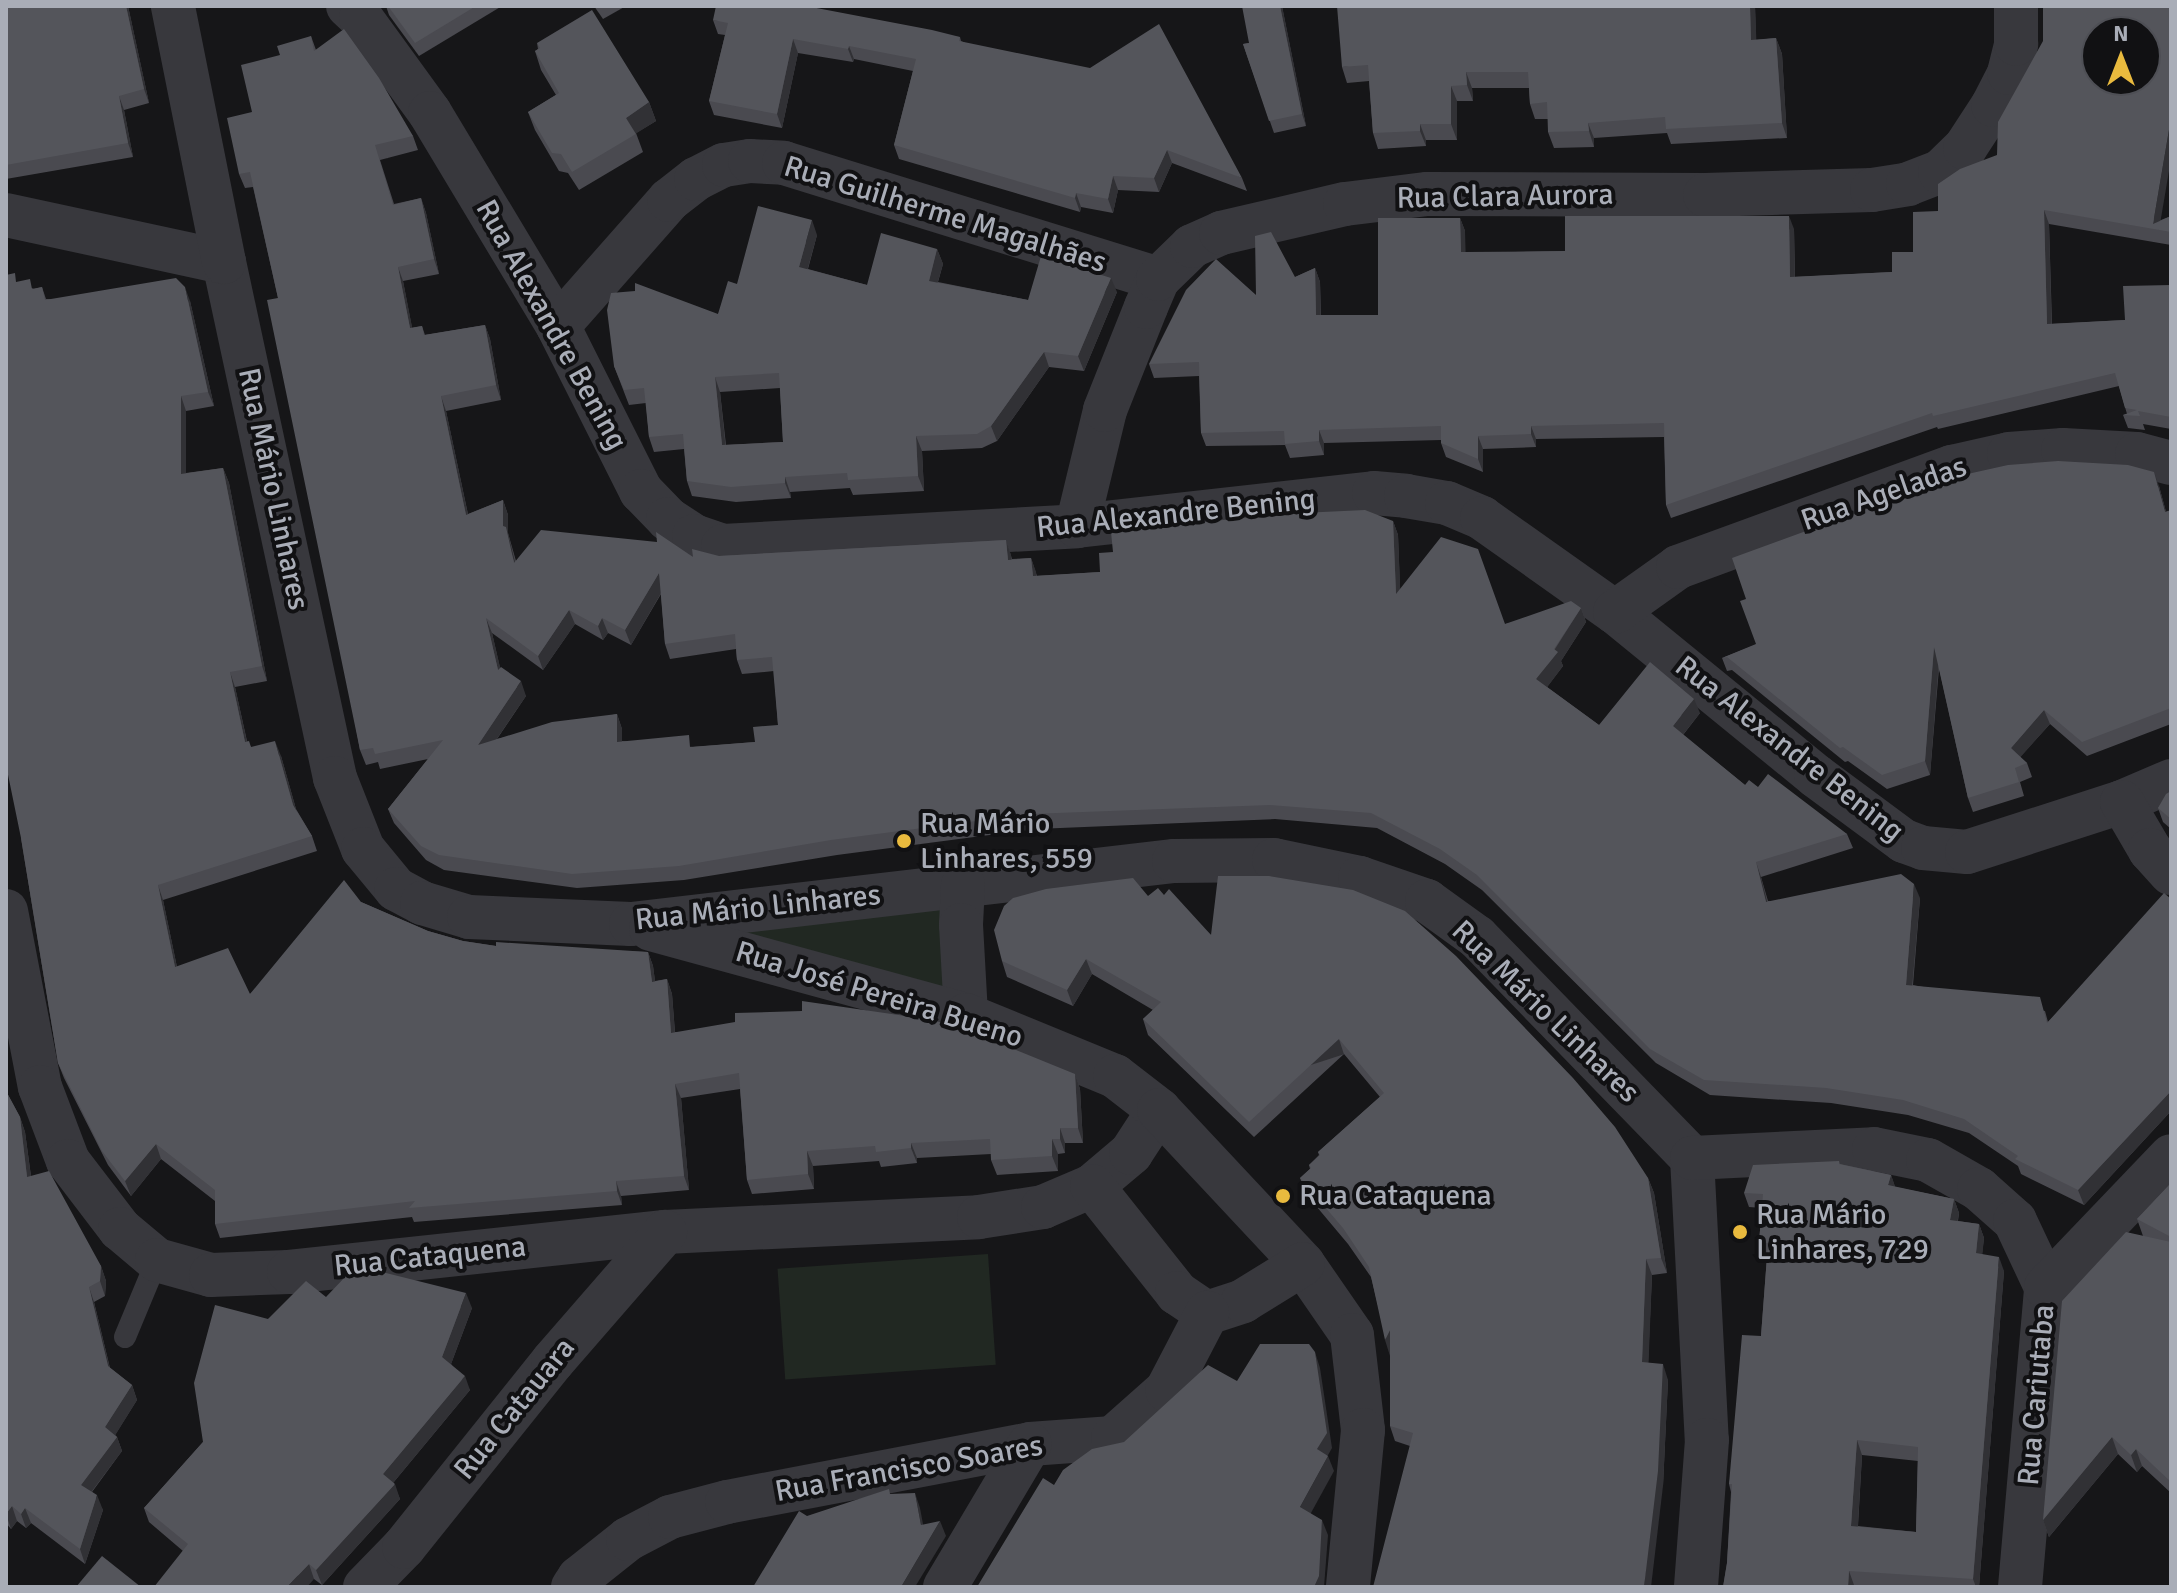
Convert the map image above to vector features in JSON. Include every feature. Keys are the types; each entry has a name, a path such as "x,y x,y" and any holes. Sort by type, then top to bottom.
{"street":[{"name":"Rua Mário Linhares","path":"173,6 224,262 335,778 363,849 396,889 422,903 469,917 631,924 1174,861 1274,860 1360,878 1427,901 1477,937 1692,1158"},
{"name":"Rua Alexandre Bening","path":"348,6 361,18 430,113 558,326 641,491 668,519 694,536 723,546 1077,526 1374,493 1406,496 1447,503 1482,518 1615,612 1816,776 1904,841 1923,848 1967,852 2122,802 2171,781"},
{"name":"Rua Clara Aurora","path":"1077,526 1105,410 1158,279 1192,246 1221,233 1345,204 1427,194 1705,195 1872,190 1908,184 1940,172 1965,148 1993,105 2009,73 2016,44 2016,6"},
{"name":"Rua Guilherme Magalhães","path":"558,326 669,200 696,179 724,165 750,161 784,163 1158,279"},
{"path":"6,215 224,262"},
{"name":"Rua Ageladas","path":"1615,612 1678,567 1952,467 2009,454 2063,450 2137,454 2171,463"},
{"path":"2122,802 2150,850 2171,873"},
{"path":"963,885 966,1015"},
{"name":"Rua Cataquena","path":"6,911 40,1087 68,1161 120,1229 157,1260 211,1275 289,1272 665,1232 979,1217 1043,1207 1092,1186 1131,1153 1159,1110"},
{"name":"Rua José Pereira Bueno","path":"631,924 966,1015 1115,1076 1159,1110 1303,1264"},
{"path":"1696,1587 1707,1440 1692,1158 1874,1149 1928,1160 1979,1189 2015,1221 2046,1287"},
{"name":"Rua Cariutaba","path":"2020,1587 2046,1287 2171,1156"},
{"path":"1092,1186 1177,1293 1207,1313 1243,1301 1303,1264 1352,1335 1363,1430 1348,1587"},
{"name":"Rua Catauara","path":"365,1587 404,1547 553,1361 665,1232"},
{"name":"Rua Francisco Soares","path":"573,1587 579,1578 628,1539 670,1517 727,1502 1030,1444 1113,1438 1167,1390 1207,1313"},
{"path":"945,1587 1030,1444"}],"lane":[{"path":"125,1337 157,1260"}],"shaded area":[{"path":"950,897 948,992 715,930"},
{"path":"988,1254 996,1365 785,1379 778,1269"}],"building":[{"path":"6,6 126,6 144,89 119,96 128,143 6,165"},
{"path":"388,6 476,6 415,43"},
{"path":"716,6 806,6 932,30 960,37 959,41 1090,68 1159,24 1242,178 1167,150 1154,178 1113,176 1108,199 1076,193 1075,198 894,145 916,59 849,46 848,49 793,39 777,114 709,101 728,23 713,20"},
{"path":"1242,6 1280,6 1302,114 1269,121 1243,44 1249,43"},
{"path":"1337,6 1750,6 1751,40 1776,38 1782,123 1666,129 1665,117 1588,123 1589,131 1548,132 1547,102 1530,104 1528,72 1466,72 1467,85 1451,86 1451,124 1420,124 1420,131 1373,133 1368,65 1342,67"},
{"path":"2043,6 2171,6 2171,118 2153,224 2171,216 2171,232 2044,210 2047,324 2125,320 2123,286 2171,285 2171,417 2138,411 2140,416 2123,415 2137,410 2125,408 2115,373 1933,416 1932,413 1666,505 1664,423 1531,426 1531,434 1478,436 1478,459 1441,443 1441,426 1319,430 1319,441 1285,444 1284,431 1201,433 1199,362 1149,364 1186,290 1216,259 1256,295 1255,236 1271,232 1295,277 1315,268 1316,315 1378,315 1378,218 1460,218 1461,252 1513,252 1565,251 1565,216 1789,216 1790,277 1892,272 1892,252 1913,252 1913,212 1938,211 1938,184 1960,169 1997,155 1998,122 2043,41"},
{"path":"592,10 649,102 626,118 636,134 572,172 561,154 552,153 528,112 559,93 535,51 540,48 537,43"},
{"path":"344,29 379,78 413,136 375,145 393,205 421,198 434,259 398,267 410,328 422,326 424,335 485,325 496,385 441,396 466,515 503,500 503,526 506,527 514,563 541,530 657,542 656,532 693,557 692,549 719,556 1006,540 1008,560 1031,558 1033,576 1100,572 1099,553 1113,552 1111,532 1280,514 1365,510 1393,521 1396,594 1441,537 1478,549 1505,624 1571,601 1581,608 1554,649 1558,652 1536,679 1599,725 1650,662 1694,699 1673,726 1745,785 1749,780 1758,787 1768,774 1847,834 1756,862 1766,902 1901,874 1914,884 1906,985 2040,997 2047,1023 2164,893 2171,899 2171,1091 2078,1190 2015,1159 2018,1156 1964,1119 1903,1100 1826,1088 1704,1080 1650,1049 1477,875 1440,849 1371,813 1270,805 1030,814 831,840 679,866 572,874 439,855 421,846 388,809 443,740 375,754 373,748 360,750 267,300 278,298 250,172 239,174 227,118 252,112 241,65 280,55 277,46 311,36 314,51","holes":["659,573 665,644 735,634 737,660 772,657 778,725 753,727 755,742 690,747 689,735 617,742 617,714 552,722 478,745 521,681 501,667 498,670 486,618 538,656 569,610 598,626 602,618 625,630"]},
{"path":"758,206 812,220 799,267 867,285 881,233 937,249 929,281 1028,300 1041,256 1111,278 1078,356 1044,352 991,426 977,434 916,436 918,476 848,480 847,473 785,477 785,483 731,487 687,481 683,434 649,437 644,388 624,390 614,366 607,310 611,293 635,291 635,283 718,314 728,281 737,284","holes":["779,373 783,442 722,445 715,377"]},
{"path":"15,273 16,282 30,279 32,289 42,287 45,300 176,278 185,287 208,392 181,396 181,474 223,468 262,666 230,672 245,742 249,741 251,747 275,741 293,805 312,836 158,885 175,967 228,948 250,994 344,880 361,902 428,931 463,941 496,946 496,942 648,952 652,982 667,979 671,1033 735,1022 735,1013 802,1011 802,1001 933,1020 974,1033 1075,1074 1078,1128 1060,1128 1060,1139 1052,1139 1052,1156 991,1160 990,1139 911,1143 911,1148 876,1152 875,1146 807,1151 808,1174 747,1180 739,1073 675,1084 684,1176 616,1181 617,1191 409,1208 415,1201 215,1224 215,1190 156,1144 125,1181 102,1151 58,1063 6,765 6,275"},
{"path":"2058,461 2128,465 2154,472 2165,512 2171,510 2171,708 2082,742 2044,710 2011,748 2027,763 2015,768 2019,782 1968,798 1934,647 1925,761 1882,775 1843,747 1840,748 1727,657 1722,658 1756,644 1740,601 1746,599 1732,558 1954,477 2008,465"},
{"path":"2171,791 2171,819 2158,808"},
{"path":"1218,876 1269,876 1353,890 1405,911 1456,956 1573,1078 1615,1127 1648,1178 1661,1258 1646,1259 1642,1362 1663,1364 1658,1471 1644,1587 1373,1587 1413,1433 1390,1426 1390,1330 1385,1340 1369,1267 1343,1228 1300,1178 1320,1155 1318,1152 1384,1093 1339,1039 1249,1122 1143,1019 1161,1002 1086,959 1067,990 1002,961 994,930 1004,906 1013,898 1046,889 1133,878 1148,896 1158,888 1164,895 1169,889 1211,935"},
{"path":"6,1091 20,1117 27,1177 49,1171 101,1266 100,1281 89,1287 108,1366 132,1385 105,1427 117,1437 81,1485 97,1495 80,1549 25,1508 21,1514 12,1506 6,1514"},
{"path":"1839,1161 1839,1164 1891,1175 1888,1185 1954,1199 1950,1220 1979,1224 1976,1253 1999,1257 1973,1579 1849,1571 1848,1587 1723,1587 1742,1335 1761,1336 1768,1243 1759,1242 1763,1194 1744,1193 1753,1165","holes":["1857,1440 1918,1447 1916,1532 1851,1526"]},
{"path":"2171,1183 2171,1237 2137,1219"},
{"path":"2126,1232 2171,1242 2171,1482 2136,1449 2131,1455 2112,1437 2043,1520 2062,1301"},
{"path":"382,1272 466,1293 442,1357 465,1376 383,1474 395,1484 316,1570 309,1564 287,1587 154,1587 188,1544 144,1508 203,1442 194,1383 215,1305 268,1319 306,1281 326,1297 346,1276"},
{"path":"1260,1344 1309,1344 1315,1352 1327,1433 1317,1449 1328,1456 1300,1507 1322,1520 1319,1576 1314,1587 977,1587 1043,1478 1054,1485 1063,1470 1092,1449 1124,1442 1208,1365 1237,1381"},
{"path":"889,1489 890,1494 915,1493 921,1525 940,1521 901,1587 753,1587 799,1511 807,1516"},
{"path":"102,1556 141,1587 76,1587"}],"place":[{"name":"Rua Mário Linhares, 559","path":"904,841"},
{"name":"Rua Cataquena","path":"1283,1196"},
{"name":"Rua Mário Linhares, 729","path":"1740,1232"}]}
